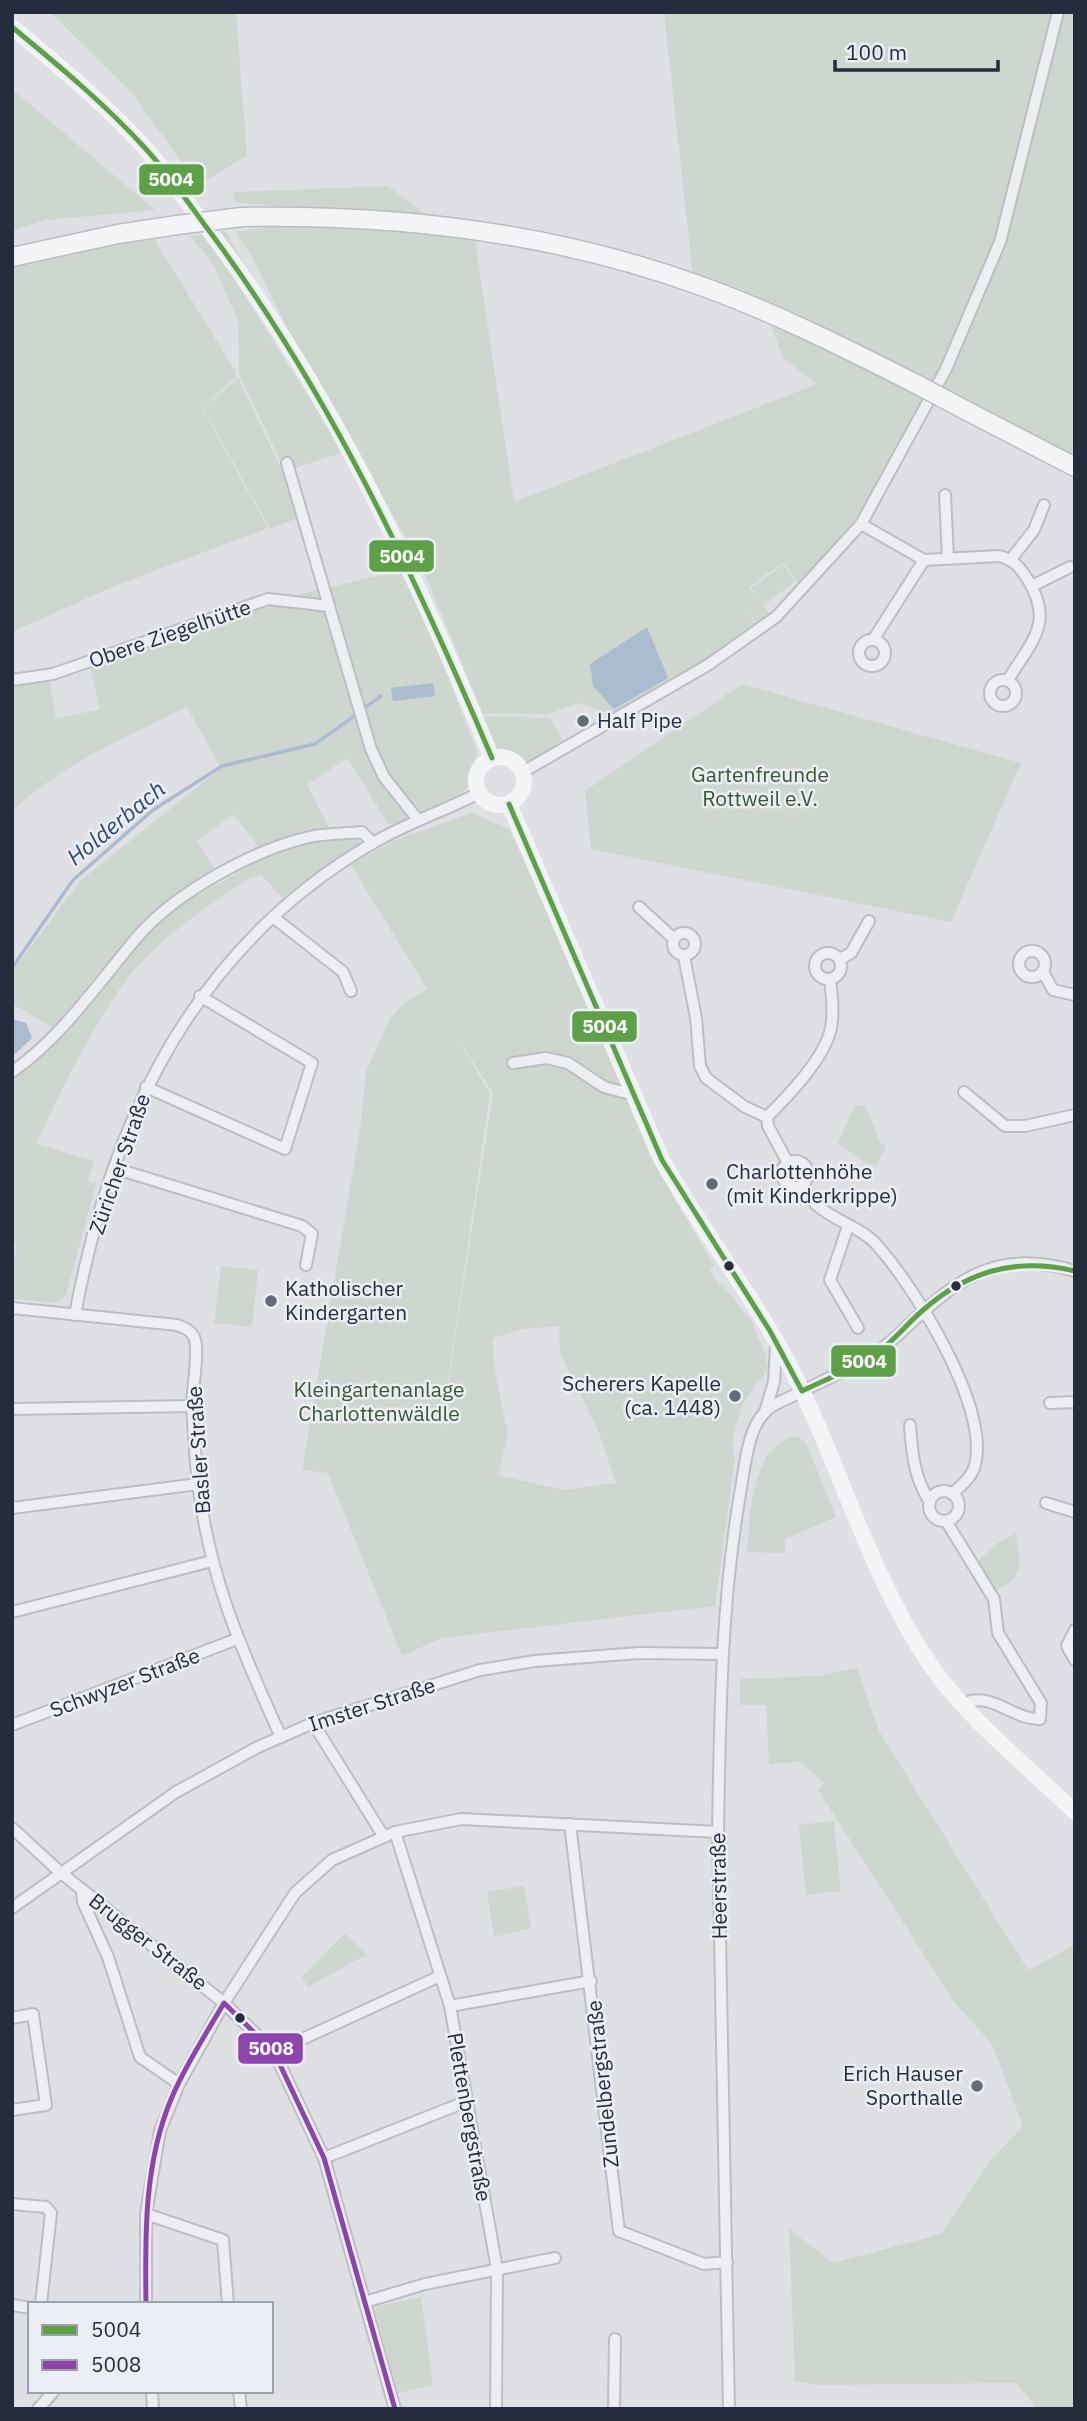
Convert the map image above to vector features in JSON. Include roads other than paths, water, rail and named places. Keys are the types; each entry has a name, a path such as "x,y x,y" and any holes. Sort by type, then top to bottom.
{"main road":[{"path":"12,27 83,87 146,149 224,249 277,324 345,437 492,758"},
{"path":"12,257 118,234 242,218 385,218 471,228 551,243 633,264 701,286 837,344 1075,467"},
{"path":"506,757 523,772 523,791 509,804 492,804 479,793 476,777 484,762 492,758 506,757"},
{"path":"509,804 631,1094 662,1160 688,1207 757,1308 802,1391 894,1605 928,1661 963,1704 1075,1812"}],"street":[{"path":"523,772 708,665 776,617 861,524 947,369 1000,242 1058,12"},
{"path":"287,463 371,749 384,777 418,820"},
{"path":"945,495 948,558"},
{"path":"1011,559 1034,530 1044,505"},
{"path":"861,524 924,560 999,556 1011,559 1032,586 1042,617 1039,629 1008,680"},
{"path":"873,640 924,560"},
{"path":"1032,586 1070,567"},
{"name":"Obere Ziegelhütte","path":"12,680 53,674 268,600 329,606"},
{"name":"Züricher Straße","path":"75,1315 114,1168 146,1087 163,1053 200,996 248,939 332,870 373,843 479,793"},
{"path":"12,1072 56,1037 142,932 213,877 286,844 312,836 362,832 373,843"},
{"path":"639,907 674,939 674,950 684,956 696,1018 700,1066 706,1078 745,1107 767,1117"},
{"path":"274,917 343,972 351,990"},
{"path":"840,960 851,953 869,921"},
{"path":"674,939 682,933 693,937 696,944 694,951 684,956"},
{"path":"824,953 833,954 840,960 840,972 830,979 818,974 815,962 824,953"},
{"path":"1043,972 1053,990 1075,995"},
{"path":"767,1117 801,1084 831,1031 833,1004 830,979"},
{"path":"146,1087 285,1149 312,1063 200,996"},
{"path":"513,1063 546,1058 568,1063 604,1087 631,1094"},
{"path":"964,1092 1005,1125 1025,1126 1075,1115"},
{"path":"767,1117 768,1126 788,1163"},
{"path":"796,1161 807,1168 808,1176 800,1186 792,1187 783,1179 782,1171 788,1163 796,1161"},
{"path":"114,1168 302,1226 312,1234 306,1265"},
{"path":"800,1186 818,1206 874,1241 915,1293 964,1387 970,1406 975,1465 966,1482 952,1494 939,1492 930,1502"},
{"path":"848,1226 830,1280 858,1328"},
{"path":"765,1412 878,1352 923,1310 960,1281 1003,1266 1049,1263 1075,1271"},
{"name":"Basler Straße","path":"12,1308 177,1325 189,1329 195,1339 192,1406 198,1484 212,1562 237,1639 281,1737"},
{"name":"Heerstraße","path":"729,2409 718,1832 722,1654 734,1529 743,1476 753,1436 765,1412 774,1382 776,1343"},
{"path":"1050,1403 1075,1402"},
{"path":"12,1409 192,1406"},
{"path":"910,1425 914,1466 920,1486 930,1502 932,1514 946,1521 994,1599 998,1633 1041,1703 1040,1719 1022,1717 993,1702 971,1700 963,1704"},
{"path":"12,1508 198,1484"},
{"path":"946,1521 955,1516 959,1507 952,1494"},
{"path":"1046,1503 1075,1512"},
{"path":"12,1612 212,1562"},
{"path":"1075,1630 1067,1646 1075,1660"},
{"name":"Schwyzer Straße","path":"12,1725 237,1639"},
{"name":"Imster Straße","path":"12,1908 176,1793 313,1723 481,1670 535,1661 639,1653 722,1654"},
{"name":"Plettenbergstraße","path":"313,1723 389,1834 450,2006 465,2102 497,2269 496,2409"},
{"path":"146,2302 146,2214 160,2131 179,2084 224,2003 295,1893 332,1860 389,1834 461,1819 718,1832"},
{"name":"Zundelbergstraße","path":"570,1824 619,2231 704,2264 727,2262"},
{"path":"12,1828 60,1872"},
{"name":"Brugger Straße","path":"60,1872 224,2003 274,2052 324,2158 395,2409"},
{"name":"Brugger Straße","path":"82,1890 83,1902 108,1957 140,2057 179,2084"},
{"path":"274,2052 440,1976"},
{"path":"450,2006 591,1981"},
{"path":"12,2018 33,2014 46,2105 12,2110"},
{"path":"324,2158 465,2102"},
{"path":"12,2204 46,2207 51,2213 41,2302"},
{"path":"146,2214 223,2240 229,2302"},
{"path":"365,2302 425,2284 555,2258"},
{"path":"614,2409 615,2339"},
{"path":"38,2409 52,2393"}],"water":[{"path":"647,627 668,678 614,709 593,686 590,664"},
{"path":"433,683 435,696 393,701 391,688"},
{"path":"12,1019 26,1023 32,1038 12,1057"}],"waterway":[{"path":"366,707 381,696"},
{"name":"Holderbach","path":"12,968 73,880 153,810 222,766 315,744 353,717"}],"place":[{"name":"Half Pipe","path":"583,721"},
{"name":"Charlottenhöhe (mit Kinderkrippe)","path":"712,1184"},
{"name":"Katholischer Kindergarten","path":"271,1301"},
{"name":"Scherers Kapelle (ca. 1448)","path":"735,1396"},
{"name":"Erich Hauser Sporthalle","path":"977,2086"}],"park label":[{"name":"Gartenfreunde Rottweil e.V.","path":"760,787"},
{"name":"Kleingartenanlage Charlottenwäldle","path":"379,1402"}]}
